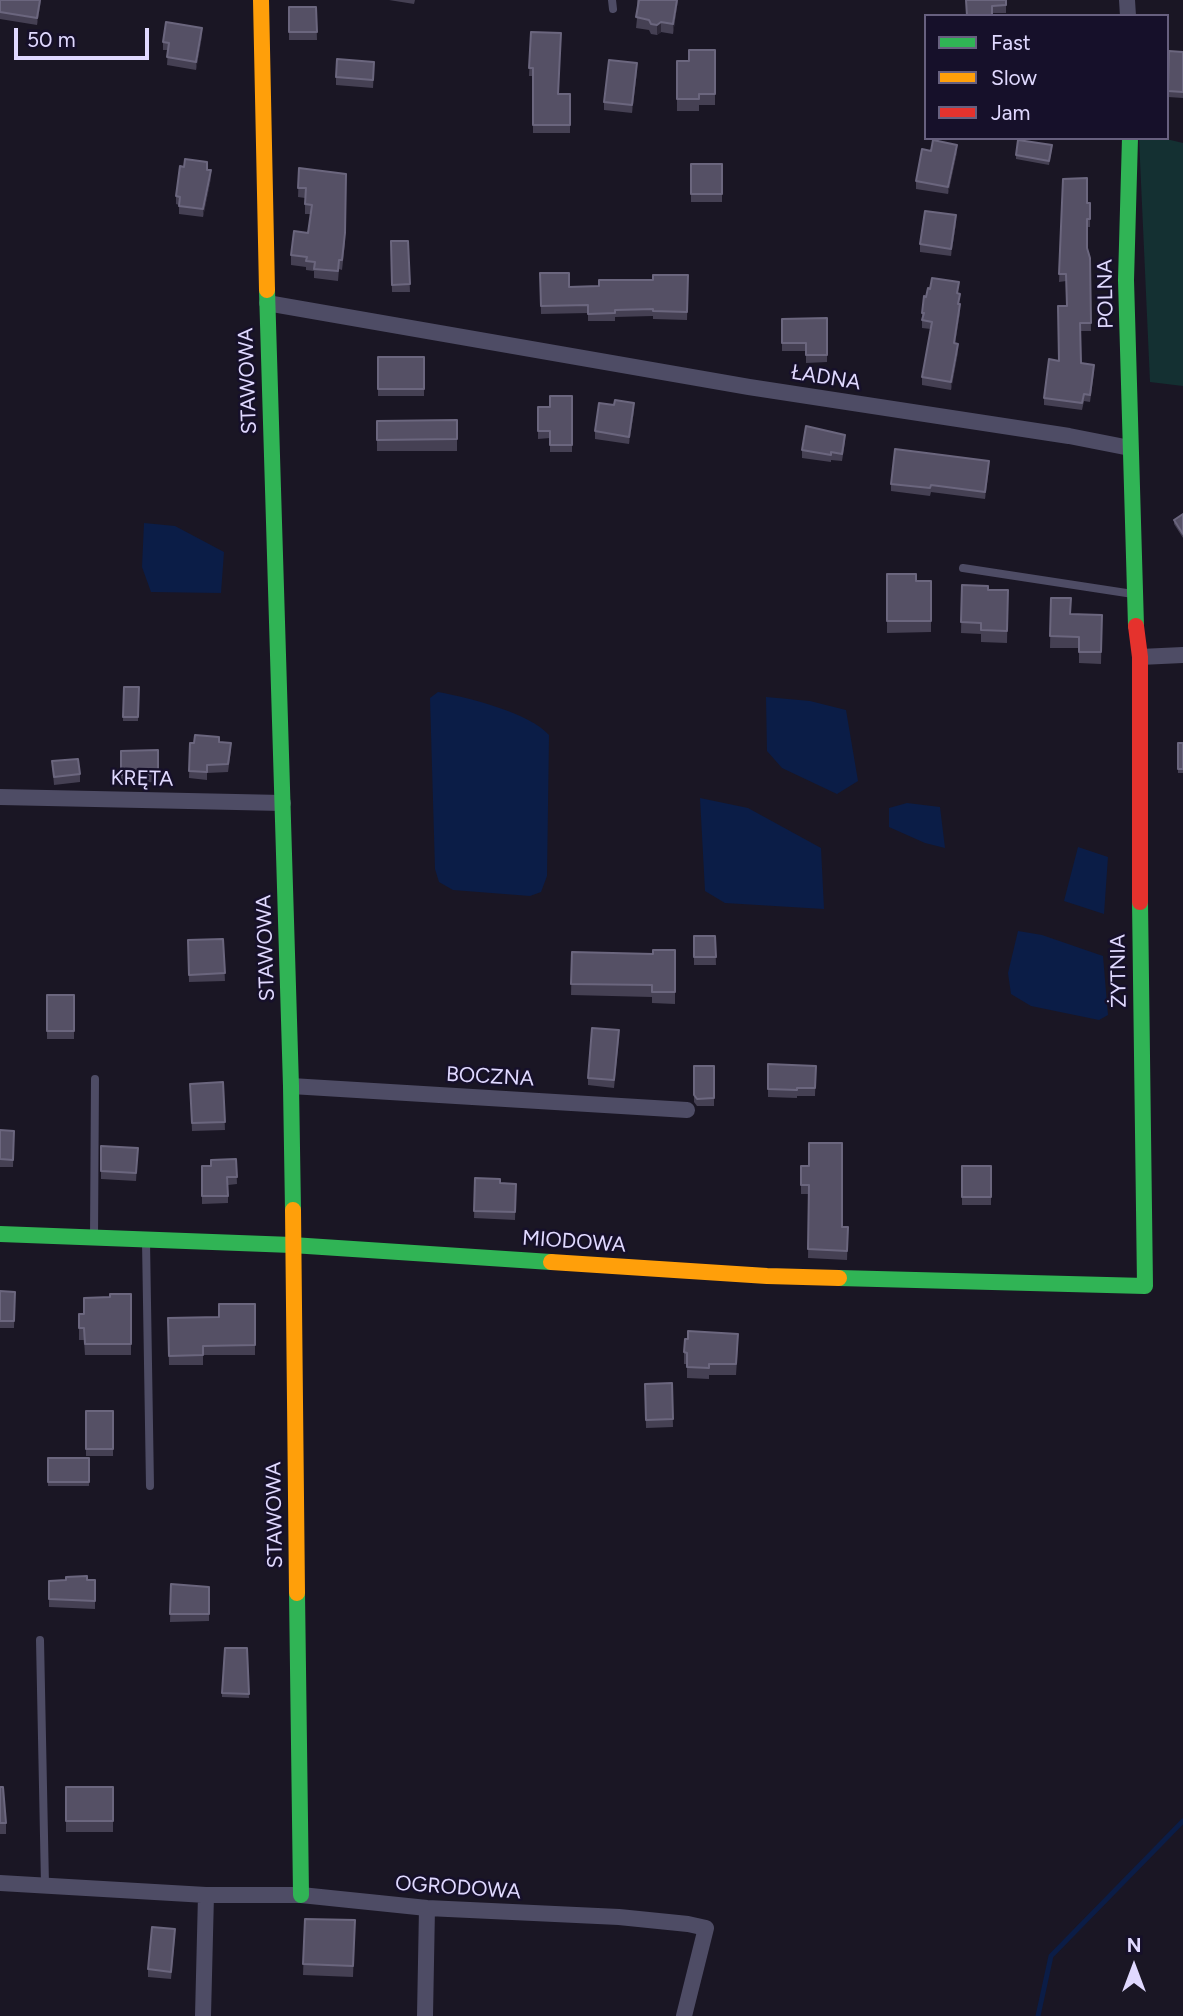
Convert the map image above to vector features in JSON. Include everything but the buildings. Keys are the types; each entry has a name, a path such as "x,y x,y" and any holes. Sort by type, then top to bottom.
{"street":[{"name":"STAWOWA","path":"261,0 267,303 291,1086 301,1895"},
{"name":"POLNA","path":"1130,140 1126,280 1130,448"},
{"name":"ŁADNA","path":"267,303 749,387 1130,448"},
{"path":"1130,448 1140,657 1183,655"},
{"name":"ŻYTNIA","path":"1140,657 1140,966 1145,1286"},
{"name":"KRĘTA","path":"0,797 283,803"},
{"name":"BOCZNA","path":"291,1086 687,1110"},
{"name":"MIODOWA","path":"0,1234 292,1245 767,1276 1145,1286"},
{"name":"OGRODOWA","path":"0,1883 206,1895 301,1895 427,1908 619,1917 688,1924 706,1928 684,2016"},
{"path":"203,2016 206,1895"},
{"path":"425,2016 427,1908"}],"lane":[{"path":"963,568 1135,595"},
{"path":"94,1238 95,1079"},
{"path":"146,1240 150,1486"},
{"path":"40,1640 45,1885"}],"green space":[{"path":"1139,140 1169,140 1183,143 1183,386 1150,382"}],"water":[{"path":"144,523 175,526 224,552 221,593 151,592 142,567"},
{"path":"438,692 513,713 540,727 549,735 547,876 541,892 530,896 453,890 439,882 435,869 430,698"},
{"path":"766,697 810,701 846,710 858,781 837,794 782,768 767,751"},
{"path":"700,798 748,808 821,848 824,909 725,903 705,891"},
{"path":"907,803 940,807 945,848 925,843 889,827 889,808"},
{"path":"1078,847 1108,857 1104,914 1064,901"},
{"path":"1018,931 1042,935 1103,956 1108,1015 1099,1020 1031,1006 1011,994 1008,973"}],"waterway":[{"path":"1038,2016 1051,1956 1183,1821"}],"traffic: fast":[{"path":"1130,140 1126,280 1136,626"},
{"path":"267,290 293,1210"},
{"path":"839,1278 1145,1286 1140,902"},
{"path":"0,1234 292,1245 551,1262"},
{"path":"297,1593 301,1895"}],"traffic: slow":[{"path":"261,0 267,290"},
{"path":"293,1210 297,1593"},
{"path":"551,1262 839,1278"}],"traffic: jam":[{"path":"1136,626 1140,657 1140,902"}]}
